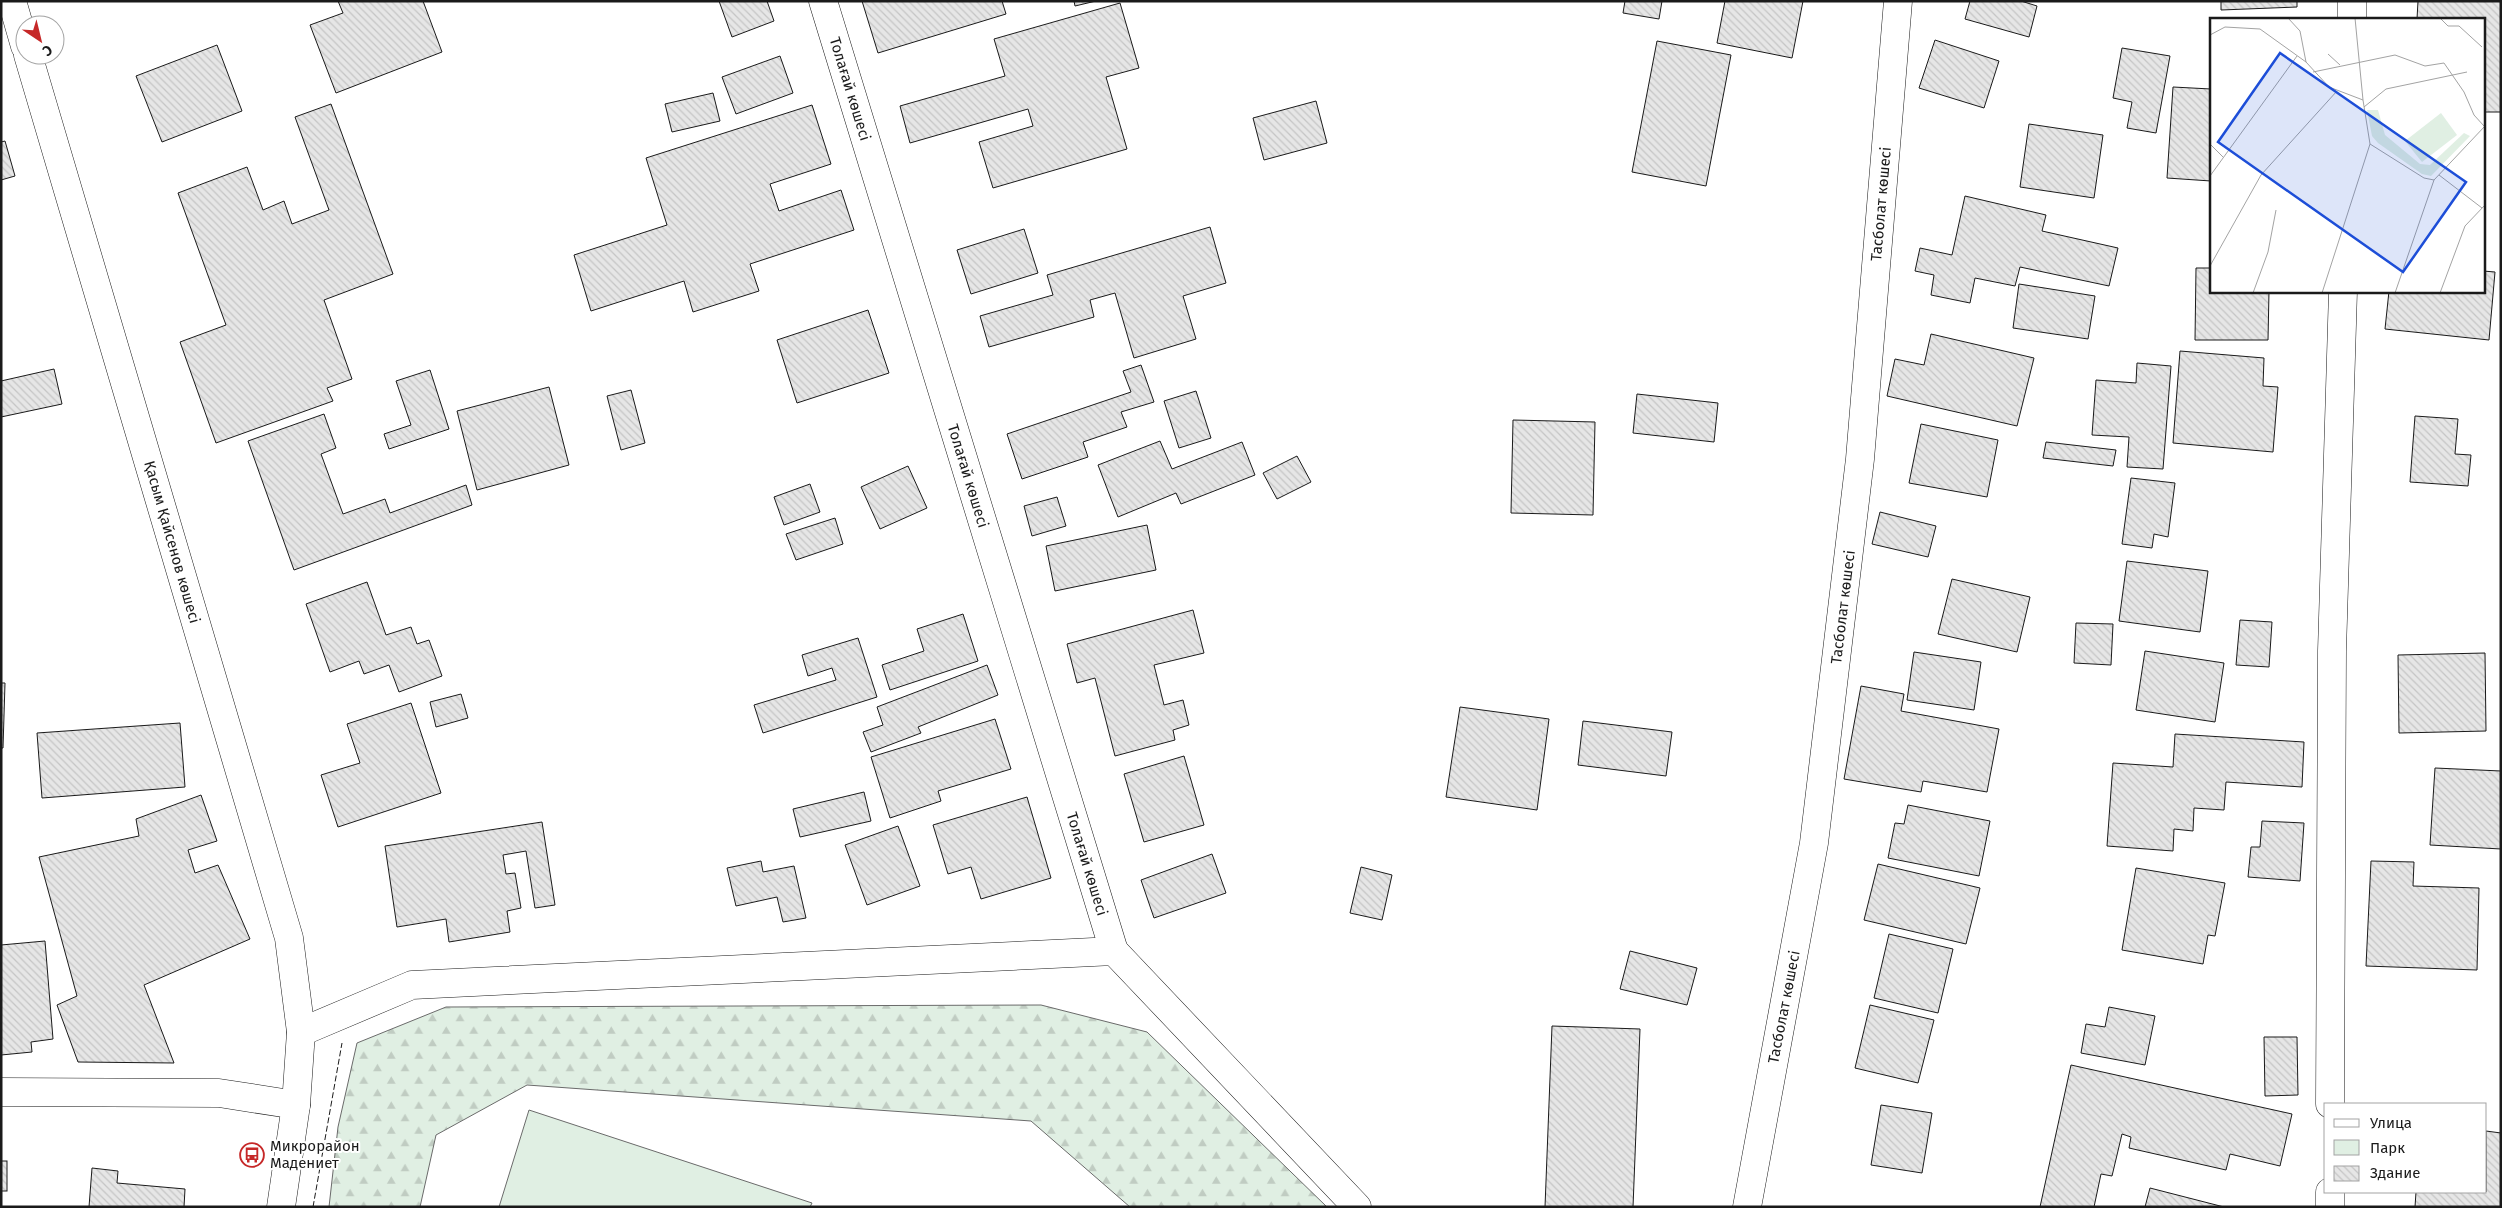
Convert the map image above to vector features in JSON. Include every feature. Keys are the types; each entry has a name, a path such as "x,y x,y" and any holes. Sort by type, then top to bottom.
{"street":[{"path":"12,1 16,15"},
{"name":"Толағай көшесі","path":"823,1 1114,951"},
{"name":"Тасболат көшесі","path":"1747,1207 1814,843 1860,459 1898,1"},
{"path":"2352,1 2352,18"},
{"name":"Қасым Қайсенов көшесі","path":"31,65 289,938 300,1032 296,1105 281,1207"},
{"path":"2330,1103 2332,651 2343,292"},
{"path":"300,1032 412,985 1114,951 1357,1207"},
{"path":"1,1092 219,1093 296,1105"},
{"path":"2330,1193 2330,1207"}],"green space":[{"path":"1041,1005 1147,1032 1327,1207 1130,1207 1031,1121 527,1085 436,1135 420,1207 329,1207 338,1127 357,1043 446,1007"},
{"path":"529,1110 812,1203 810,1207 499,1207"}],"building":[{"path":"338,1 423,1 442,52 336,93 310,25 343,13"},
{"path":"719,1 767,1 774,21 732,37"},
{"path":"862,1 1002,1 1006,14 878,53"},
{"path":"1074,1 1096,1 1075,6"},
{"path":"1625,1 1662,1 1659,19 1623,13"},
{"path":"1725,1 1803,1 1792,58 1717,43"},
{"path":"1970,1 2021,1 2037,6 2029,37 1965,19"},
{"path":"2221,1 2297,1 2297,7 2221,10"},
{"path":"2418,1 2501,1 2501,112 2484,112 2484,18 2417,18"},
{"path":"1120,3 1139,68 1106,77 1127,149 993,188 979,142 1033,126 1028,109 910,143 900,106 1005,76 994,39"},
{"path":"1935,40 1999,61 1984,108 1919,88"},
{"path":"1657,41 1731,55 1706,186 1632,172"},
{"path":"217,45 242,111 162,142 136,76"},
{"path":"2122,48 2170,56 2156,133 2127,128 2132,102 2113,98"},
{"path":"780,56 793,93 736,114 722,77"},
{"path":"2173,87 2210,89 2210,181 2167,178"},
{"path":"713,93 720,121 672,132 665,104"},
{"path":"1316,101 1327,143 1264,160 1253,118"},
{"path":"331,104 393,274 324,300 352,379 327,388 333,401 216,443 180,342 226,325 178,193 247,167 263,210 284,201 292,224 329,210 295,117"},
{"path":"812,105 831,164 770,184 779,211 841,190 854,230 750,264 759,291 693,312 684,281 591,311 574,255 667,225 646,158"},
{"path":"2029,124 2103,135 2094,198 2020,187"},
{"path":"5,141 15,176 1,180 1,142"},
{"path":"1965,196 2046,215 2042,231 2118,248 2109,286 2020,267 2015,286 1975,278 1970,303 1931,295 1934,275 1915,271 1920,248 1952,255"},
{"path":"1210,227 1226,283 1183,296 1196,339 1134,358 1115,293 1090,300 1094,317 989,347 980,316 1053,295 1047,275"},
{"path":"1024,229 1038,273 971,294 957,250"},
{"path":"2196,268 2210,268 2210,292 2269,292 2268,340 2195,340"},
{"path":"2484,271 2495,272 2489,340 2385,329 2389,292 2484,292"},
{"path":"2019,284 2095,296 2088,339 2013,328"},
{"path":"868,310 889,373 797,403 777,340"},
{"path":"1931,334 2034,358 2017,426 1887,396 1895,359 1924,365"},
{"path":"2180,351 2264,358 2263,386 2278,387 2273,452 2173,443"},
{"path":"2137,363 2171,366 2163,469 2127,467 2129,437 2092,435 2096,380 2136,383"},
{"path":"1141,365 1154,402 1121,412 1127,427 1083,442 1088,457 1022,479 1007,434 1131,392 1123,371"},
{"path":"54,369 62,404 1,417 1,381"},
{"path":"430,370 449,429 389,449 384,434 411,425 396,381"},
{"path":"549,387 569,465 477,490 457,411"},
{"path":"631,390 645,443 621,450 607,396"},
{"path":"1196,391 1211,438 1179,448 1164,401"},
{"path":"1637,394 1718,403 1714,442 1633,433"},
{"path":"324,414 336,448 321,454 343,514 385,499 390,513 466,485 472,505 294,570 248,441"},
{"path":"2415,416 2458,419 2455,454 2471,455 2468,486 2410,482"},
{"path":"1513,420 1595,422 1593,515 1511,513"},
{"path":"1921,424 1998,440 1987,497 1909,483"},
{"path":"1160,441 1172,469 1242,442 1255,475 1181,504 1176,493 1118,517 1098,465"},
{"path":"2046,442 2116,450 2113,466 2043,458"},
{"path":"1297,456 1311,482 1277,499 1263,473"},
{"path":"908,466 927,508 880,529 861,487"},
{"path":"2131,478 2175,483 2168,537 2154,534 2152,548 2122,544"},
{"path":"810,484 820,512 784,525 774,497"},
{"path":"1057,497 1066,526 1032,536 1024,506"},
{"path":"1880,512 1936,526 1928,557 1872,544"},
{"path":"835,518 843,544 796,560 786,534"},
{"path":"1147,525 1156,570 1055,591 1046,546"},
{"path":"2127,561 2208,571 2200,632 2119,621"},
{"path":"1952,579 2030,597 2017,652 1938,634"},
{"path":"367,582 386,635 411,627 417,644 429,640 442,676 399,692 389,665 364,674 359,661 330,672 306,604"},
{"path":"1193,610 1204,653 1154,665 1164,705 1183,700 1189,725 1173,730 1175,740 1115,756 1095,678 1077,683 1067,644"},
{"path":"963,614 978,661 890,690 882,665 924,651 917,629"},
{"path":"2240,620 2272,622 2269,667 2236,665"},
{"path":"2076,623 2113,624 2111,665 2074,663"},
{"path":"858,638 877,697 763,733 754,705 836,680 832,668 808,676 802,655"},
{"path":"2145,651 2224,663 2215,722 2136,710"},
{"path":"1914,652 1981,662 1974,710 1907,700"},
{"path":"2485,653 2486,731 2399,733 2398,655"},
{"path":"987,665 998,695 918,727 921,733 871,752 863,732 883,725 877,707"},
{"path":"1,683 5,683 3,748 1,748"},
{"path":"1861,686 1904,694 1901,711 1999,729 1987,792 1923,781 1921,792 1844,779"},
{"path":"461,694 468,718 436,727 430,702"},
{"path":"411,703 441,793 338,827 321,775 360,763 347,724"},
{"path":"1460,707 1549,719 1537,810 1446,797"},
{"path":"995,719 1011,769 938,791 941,801 890,818 871,757"},
{"path":"1583,721 1672,732 1666,776 1578,765"},
{"path":"180,723 185,787 42,798 37,733"},
{"path":"2175,734 2304,742 2302,787 2226,782 2224,810 2194,808 2193,831 2174,829 2173,851 2107,846 2113,763 2173,767"},
{"path":"1184,756 1204,825 1144,842 1124,774"},
{"path":"2435,768 2501,771 2501,849 2430,845"},
{"path":"864,792 871,821 800,837 793,809"},
{"path":"201,795 217,841 188,850 195,873 218,865 250,939 144,985 174,1063 78,1062 57,1005 77,996 39,857 139,836 136,819"},
{"path":"1027,797 1051,878 981,899 971,867 948,874 933,825"},
{"path":"1908,805 1990,821 1979,876 1888,858 1895,823 1904,824"},
{"path":"2262,821 2304,823 2300,881 2248,877 2251,847 2260,847"},
{"path":"542,822 555,905 535,908 526,851 503,855 506,874 515,873 521,908 507,911 510,932 449,942 446,919 397,927 385,846"},
{"path":"898,826 920,886 867,905 845,845"},
{"path":"1212,854 1226,893 1154,918 1141,880"},
{"path":"761,861 763,872 794,866 806,918 783,922 777,897 736,906 727,868"},
{"path":"2371,861 2414,862 2413,886 2479,888 2477,970 2366,966"},
{"path":"1878,864 1980,888 1966,944 1864,920"},
{"path":"1361,867 1392,875 1382,920 1350,913"},
{"path":"2136,868 2225,883 2215,936 2208,935 2203,964 2122,950"},
{"path":"1889,934 1953,949 1938,1013 1874,998"},
{"path":"45,941 53,1039 31,1042 32,1052 1,1055 1,945"},
{"path":"1630,951 1697,968 1687,1005 1620,989"},
{"path":"1870,1005 1934,1020 1918,1083 1855,1068"},
{"path":"2109,1007 2155,1016 2145,1065 2081,1053 2086,1024 2105,1027"},
{"path":"1552,1026 1640,1029 1633,1207 1545,1207"},
{"path":"2264,1037 2297,1037 2298,1095 2265,1096"},
{"path":"2071,1065 2292,1114 2280,1166 2230,1154 2226,1170 2129,1148 2131,1137 2122,1134 2112,1176 2101,1174 2094,1207 2040,1207"},
{"path":"1881,1105 1932,1113 1922,1173 1871,1165"},
{"path":"2487,1131 2501,1133 2501,1207 2415,1207 2416,1193 2487,1193"},
{"path":"1,1161 7,1161 7,1191 1,1191"},
{"path":"92,1168 118,1171 117,1183 185,1189 184,1207 89,1207"},
{"path":"2150,1188 2224,1207 2145,1207"}],"fence":[{"path":"313,1207 342,1043"}],"place":[{"name":"Микрорайон Мадениет","path":"252,1155"}]}
